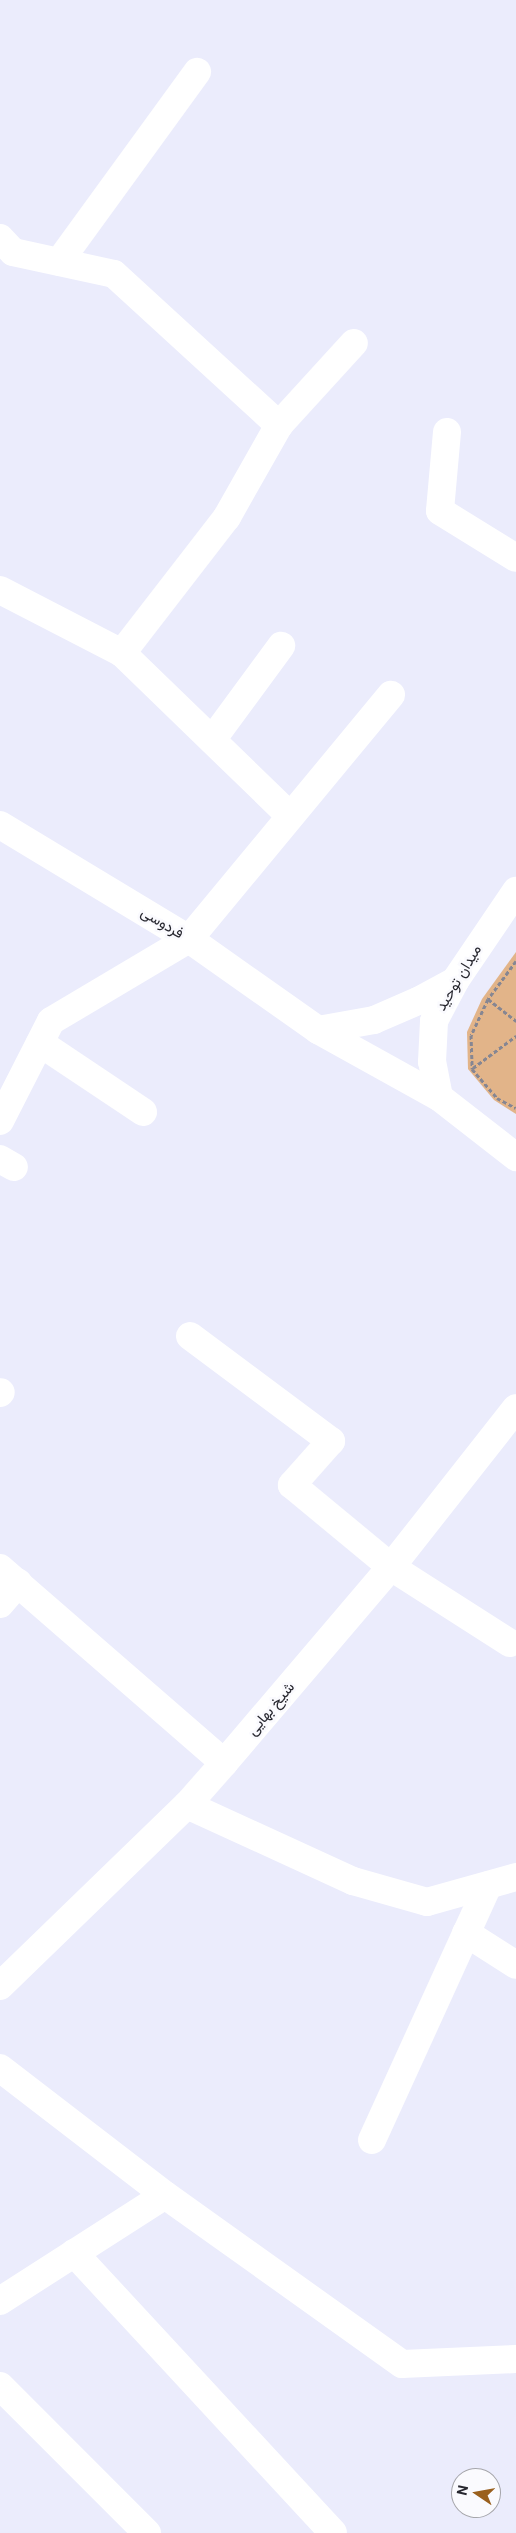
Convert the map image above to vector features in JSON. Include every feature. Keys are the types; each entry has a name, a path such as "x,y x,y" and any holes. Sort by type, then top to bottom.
{"street":[{"path":"59,262 197,72"},
{"path":"0,238 13,252 114,274 279,425"},
{"path":"122,653 227,517 279,425 354,342"},
{"path":"447,432 440,512 516,558"},
{"path":"0,590 122,653 290,816"},
{"path":"212,740 281,646"},
{"path":"0,1121 51,1021 189,939 391,695"},
{"name":"فردوسی","path":"0,825 189,939 318,1030 439,1097"},
{"name":"میدان توحید","path":"439,1097 432,1062 434,1021 455,981 516,891"},
{"path":"318,1030 374,1020 418,1001 455,981"},
{"path":"40,1043 143,1112"},
{"path":"439,1097 516,1157"},
{"path":"190,1336 331,1441 292,1485 391,1567 510,1643"},
{"name":"شیخ بهایی","path":"0,1986 187,1805 224,1764 512,1422"},
{"path":"0,1604 9,1576 224,1764"},
{"path":"187,1805 353,1881 427,1902 516,1877"},
{"path":"372,2140 488,1885"},
{"path":"466,1933 516,1965"},
{"path":"0,2068 166,2195 402,2364 516,2359"},
{"path":"0,2301 166,2195"},
{"path":"74,2253 333,2533"},
{"path":"0,2386 146,2533"}],"path":[{"path":"516,961 488,999 471,1035 472,1068 497,1098 516,1108"},
{"path":"488,999 516,1021"},
{"path":"472,1068 516,1036"}],"shaded area":[{"path":"516,952 516,1114 494,1100 468,1069 467,1032 482,999"}]}
